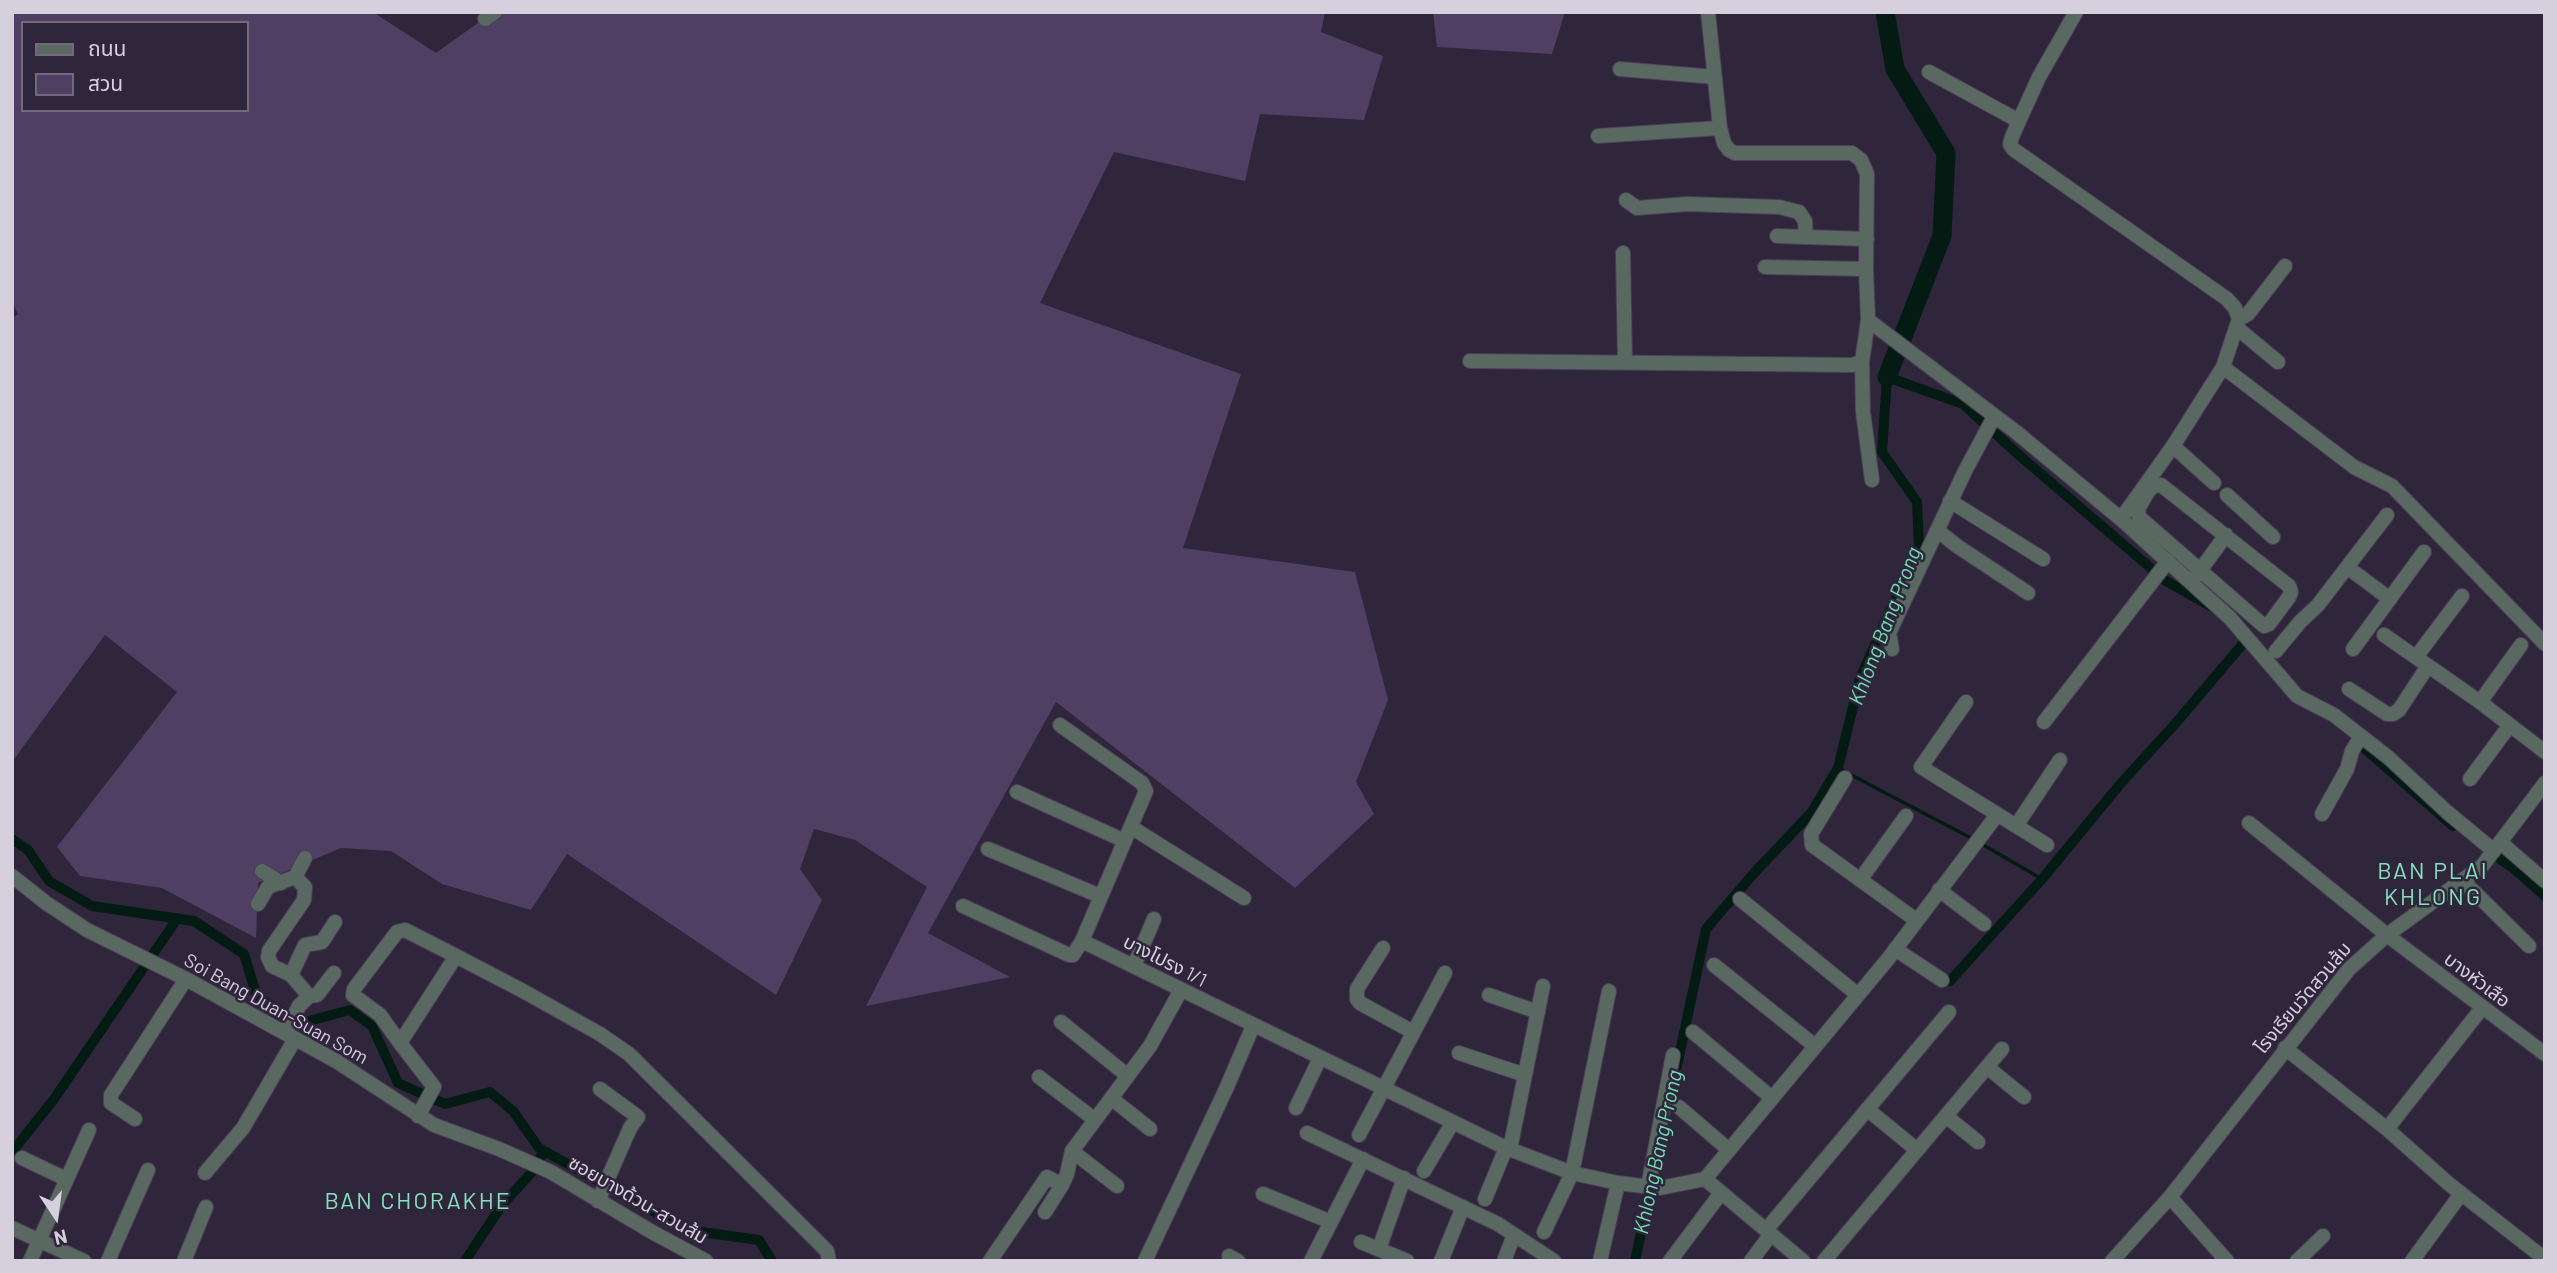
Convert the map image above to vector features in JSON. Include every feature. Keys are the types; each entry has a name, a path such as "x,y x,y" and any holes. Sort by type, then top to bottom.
{"street":[{"path":"1708,12 1720,128 1729,150 1735,153 1852,153 1861,160 1867,174 1866,269 1874,324 1862,362 1863,412 1872,480"},
{"path":"2076,12 2019,121 2010,144 2013,149 2227,299 2235,308 2238,324 2278,362"},
{"path":"1620,69 1715,77"},
{"path":"1928,72 2019,121"},
{"path":"1598,136 1720,128"},
{"path":"1626,200 1637,208 1687,204 1779,207 1799,212 1805,221 1807,237"},
{"path":"1777,236 1867,239"},
{"path":"1623,253 1625,363"},
{"path":"1766,267 1866,269"},
{"path":"2121,519 2173,446 2223,367 2238,324 2285,267"},
{"path":"1874,324 1906,348 1989,425 2016,432 2121,519 2160,570 2192,583 2272,657 2297,696 2334,715 2497,847 2545,881"},
{"path":"1470,361 1852,365 1862,362"},
{"path":"2223,367 2354,467 2392,486 2545,644"},
{"path":"1892,649 1889,633 1989,425"},
{"path":"2173,446 2214,482"},
{"path":"2161,485 2289,586 2291,592 2269,624 2264,626 2200,569 2139,517 2138,509 2153,486 2161,485"},
{"path":"2227,495 2273,537"},
{"path":"1951,501 2043,559"},
{"path":"2272,657 2300,622 2318,605 2387,515"},
{"path":"1937,530 2028,593"},
{"path":"2192,583 2226,535"},
{"path":"2353,649 2424,552"},
{"path":"2347,567 2390,599"},
{"path":"2045,722 2160,570"},
{"path":"2349,689 2387,713 2393,714 2399,710 2422,661 2462,596"},
{"path":"2384,635 2480,702 2545,752"},
{"path":"2480,702 2521,645"},
{"path":"1966,702 1921,768 2047,845"},
{"path":"963,906 1069,955 1073,955 1088,943 1100,896 1146,791 1145,786 1060,724"},
{"path":"2470,779 2510,725"},
{"path":"2322,814 2347,769 2351,751 2361,736"},
{"path":"2016,826 2060,760"},
{"path":"1845,778 1811,834 1814,848 1916,920"},
{"name":"โรงเรียนวัดสวนส้ม","path":"2112,1261 2170,1197 2349,969 2387,934 2482,866 2545,783"},
{"path":"1017,792 1125,841"},
{"path":"1803,1261 1705,1179 1895,949 1997,815"},
{"path":"1860,880 1906,816"},
{"name":"บางหัวเสือ","path":"2249,823 2387,934 2545,1054"},
{"path":"1131,827 1244,898"},
{"path":"988,849 1100,896"},
{"path":"258,904 268,887 295,877 305,858"},
{"path":"262,871 281,883"},
{"name":"Soi Bang Duan-Suan Som","path":"12,876 69,919 290,1032 434,1125 528,1161"},
{"path":"295,877 305,887 304,900 269,951 268,957 272,965 291,975 304,1001"},
{"path":"2463,881 2529,946"},
{"path":"1939,890 1984,924"},
{"path":"1740,899 1858,995"},
{"path":"1134,966 1154,919"},
{"path":"291,975 305,945 322,942 335,922"},
{"path":"419,1113 434,1089 433,1085 380,1014 353,995 354,989 401,930 456,956 611,1040 827,1251 829,1261"},
{"name":"บางโปรง 1/1","path":"1088,943 1217,1009 1508,1149 1572,1173 1618,1183 1672,1188 1705,1179"},
{"path":"1383,948 1357,989 1357,999 1413,1032"},
{"path":"1895,949 1942,980"},
{"path":"400,1043 456,956"},
{"path":"1714,965 1815,1046"},
{"path":"205,1173 243,1128 304,1001 317,995 334,973"},
{"path":"1359,1135 1445,973"},
{"path":"135,1119 111,1103 111,1095 186,979"},
{"path":"1485,1199 1508,1149 1543,986"},
{"path":"1045,1212 1067,1174 1072,1151 1157,1035 1181,990"},
{"path":"1544,1232 1572,1173 1609,991"},
{"path":"1489,995 1538,1012"},
{"path":"2387,1129 2482,1008"},
{"path":"1751,1261 1768,1232 1949,1012"},
{"path":"1061,1022 1128,1076"},
{"path":"1145,1261 1253,1026"},
{"path":"1693,1032 1772,1098"},
{"path":"2285,1048 2545,1259"},
{"path":"1824,1261 2002,1049"},
{"path":"1459,1052 1525,1075"},
{"path":"1650,1187 1673,1055"},
{"path":"1296,1108 1320,1058"},
{"path":"1987,1067 2024,1097"},
{"path":"1039,1077 1094,1119"},
{"path":"600,1089 638,1117 630,1128 600,1197"},
{"path":"1111,1098 1150,1129"},
{"path":"1679,1107 1729,1150"},
{"path":"1867,1109 1917,1150"},
{"path":"1946,1116 1978,1142"},
{"path":"1424,1171 1453,1122"},
{"path":"30,1261 89,1130"},
{"path":"1307,1133 1463,1207 1554,1261"},
{"path":"1072,1151 1117,1186"},
{"path":"22,1158 66,1179"},
{"path":"1311,1261 1363,1159"},
{"name":"ซอยบางด้วน-สวนส้ม","path":"528,1161 600,1197 706,1261"},
{"path":"108,1261 148,1170"},
{"path":"990,1261 1047,1177 1062,1185"},
{"path":"1379,1249 1404,1178"},
{"path":"1600,1261 1618,1183"},
{"path":"1670,1261 1721,1193"},
{"path":"1263,1194 1331,1222"},
{"path":"2412,1261 2462,1194"},
{"path":"2170,1197 2227,1261"},
{"path":"184,1261 206,1207"},
{"path":"1441,1261 1463,1207"},
{"path":"12,1228 84,1261"},
{"path":"1504,1261 1514,1235"},
{"path":"2297,1261 2323,1236"},
{"path":"1361,1242 1407,1261"}],"green space":[{"path":"12,12 373,12 436,53 493,12 1325,12 1321,32 1383,56 1364,120 1260,114 1245,181 1114,152 1040,303 1241,374 1183,548 1355,572 1388,700 1356,782 1374,814 1295,888 1056,702 928,933 1010,977 866,1006 927,887 855,840 814,829 800,869 822,900 776,995 567,854 531,910 442,884 391,851 341,848 258,883 256,938 162,888 80,876 57,847 177,692 105,635 12,762 12,318 18,314 12,302"},
{"path":"1433,12 1565,12 1552,54 1437,47"}],"waterway":[{"name":"Khlong Bang Prong","path":"1885,12 1895,69 1946,153 1942,236 1887,377"},
{"name":"Khlong Bang Prong","path":"1677,1066 1706,929 1811,813 1838,768 1860,678 1919,547 1917,502 1882,452 1887,377 1963,404 2166,581 2212,607"},
{"path":"1950,981 2042,879 2122,782 2247,639"},
{"path":"2364,748 2453,826"},
{"path":"1838,768 1973,839"},
{"path":"12,839 28,850 49,881 92,906 194,921 244,954 257,997 301,1023 350,1010 372,1026 398,1083 445,1104 490,1092 513,1111 539,1148 687,1230 759,1240 772,1261"},
{"path":"1980,843 2042,879"},
{"path":"2500,859 2545,896"},
{"path":"12,1152 54,1099 177,919"},
{"path":"465,1261 502,1205 532,1172 544,1151"},
{"name":"Khlong Bang Prong","path":"1635,1261 1652,1182"}],"district":[{"name":"BAN PLAI KHLONG","path":"2433,884"},
{"name":"BAN CHORAKHE","path":"418,1201"}]}
